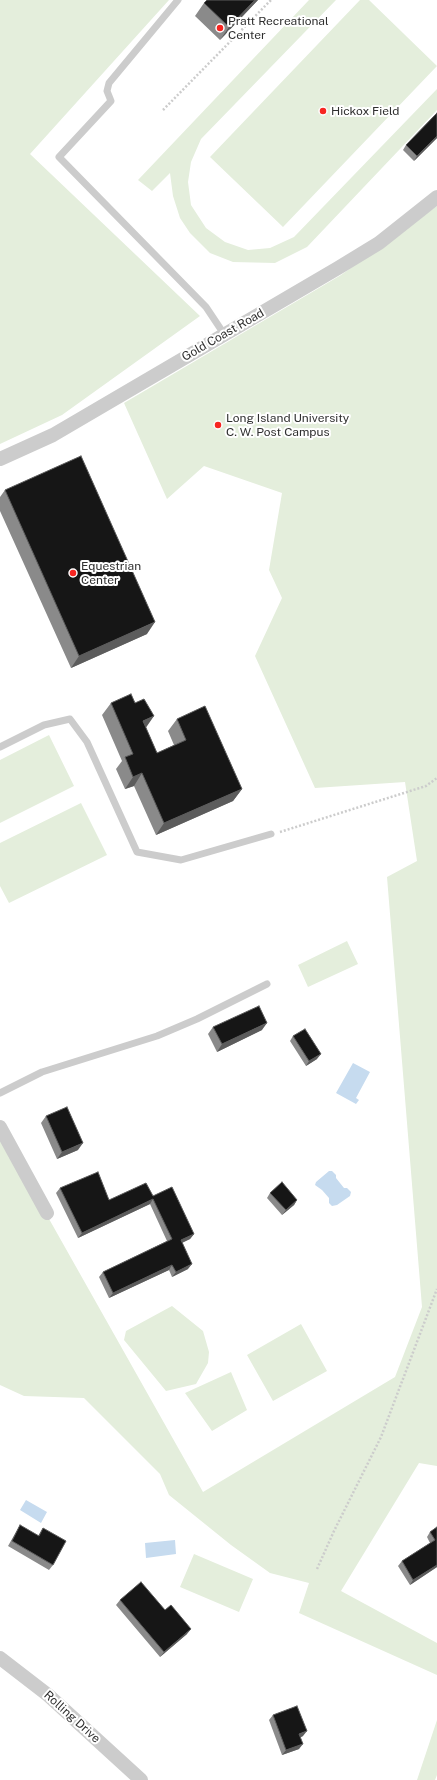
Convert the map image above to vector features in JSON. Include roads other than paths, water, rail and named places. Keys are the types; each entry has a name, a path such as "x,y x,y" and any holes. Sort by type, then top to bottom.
{"street":[{"name":"Gold Coast Road","path":"0,459 52,435 379,243 437,197"},
{"path":"0,1127 47,1213"},
{"name":"Rolling Drive","path":"0,1658 48,1695 141,1780"}],"lane":[{"path":"178,0 109,82 107,91 111,101 59,157 206,307 224,334"},
{"path":"0,747 44,725 70,719 87,742 137,852 181,860 271,834"},
{"path":"0,1093 42,1072 156,1036 197,1019 267,984"}],"water":[{"path":"353,1063 370,1072 356,1098 359,1100 356,1104 336,1093"},
{"path":"329,1171 332,1171 344,1188 347,1188 351,1192 350,1196 337,1205 332,1206 329,1203 329,1198 315,1185 316,1182"},
{"path":"26,1500 47,1512 41,1523 20,1510"},
{"path":"175,1540 176,1554 146,1558 145,1543"}],"place":[{"name":"Pratt Recreational Center","path":"220,28"},
{"name":"Hickox Field","path":"323,111"},
{"name":"Long Island University C. W. Post Campus","path":"218,425"},
{"name":"Equestrian Center","path":"73,573"}]}
